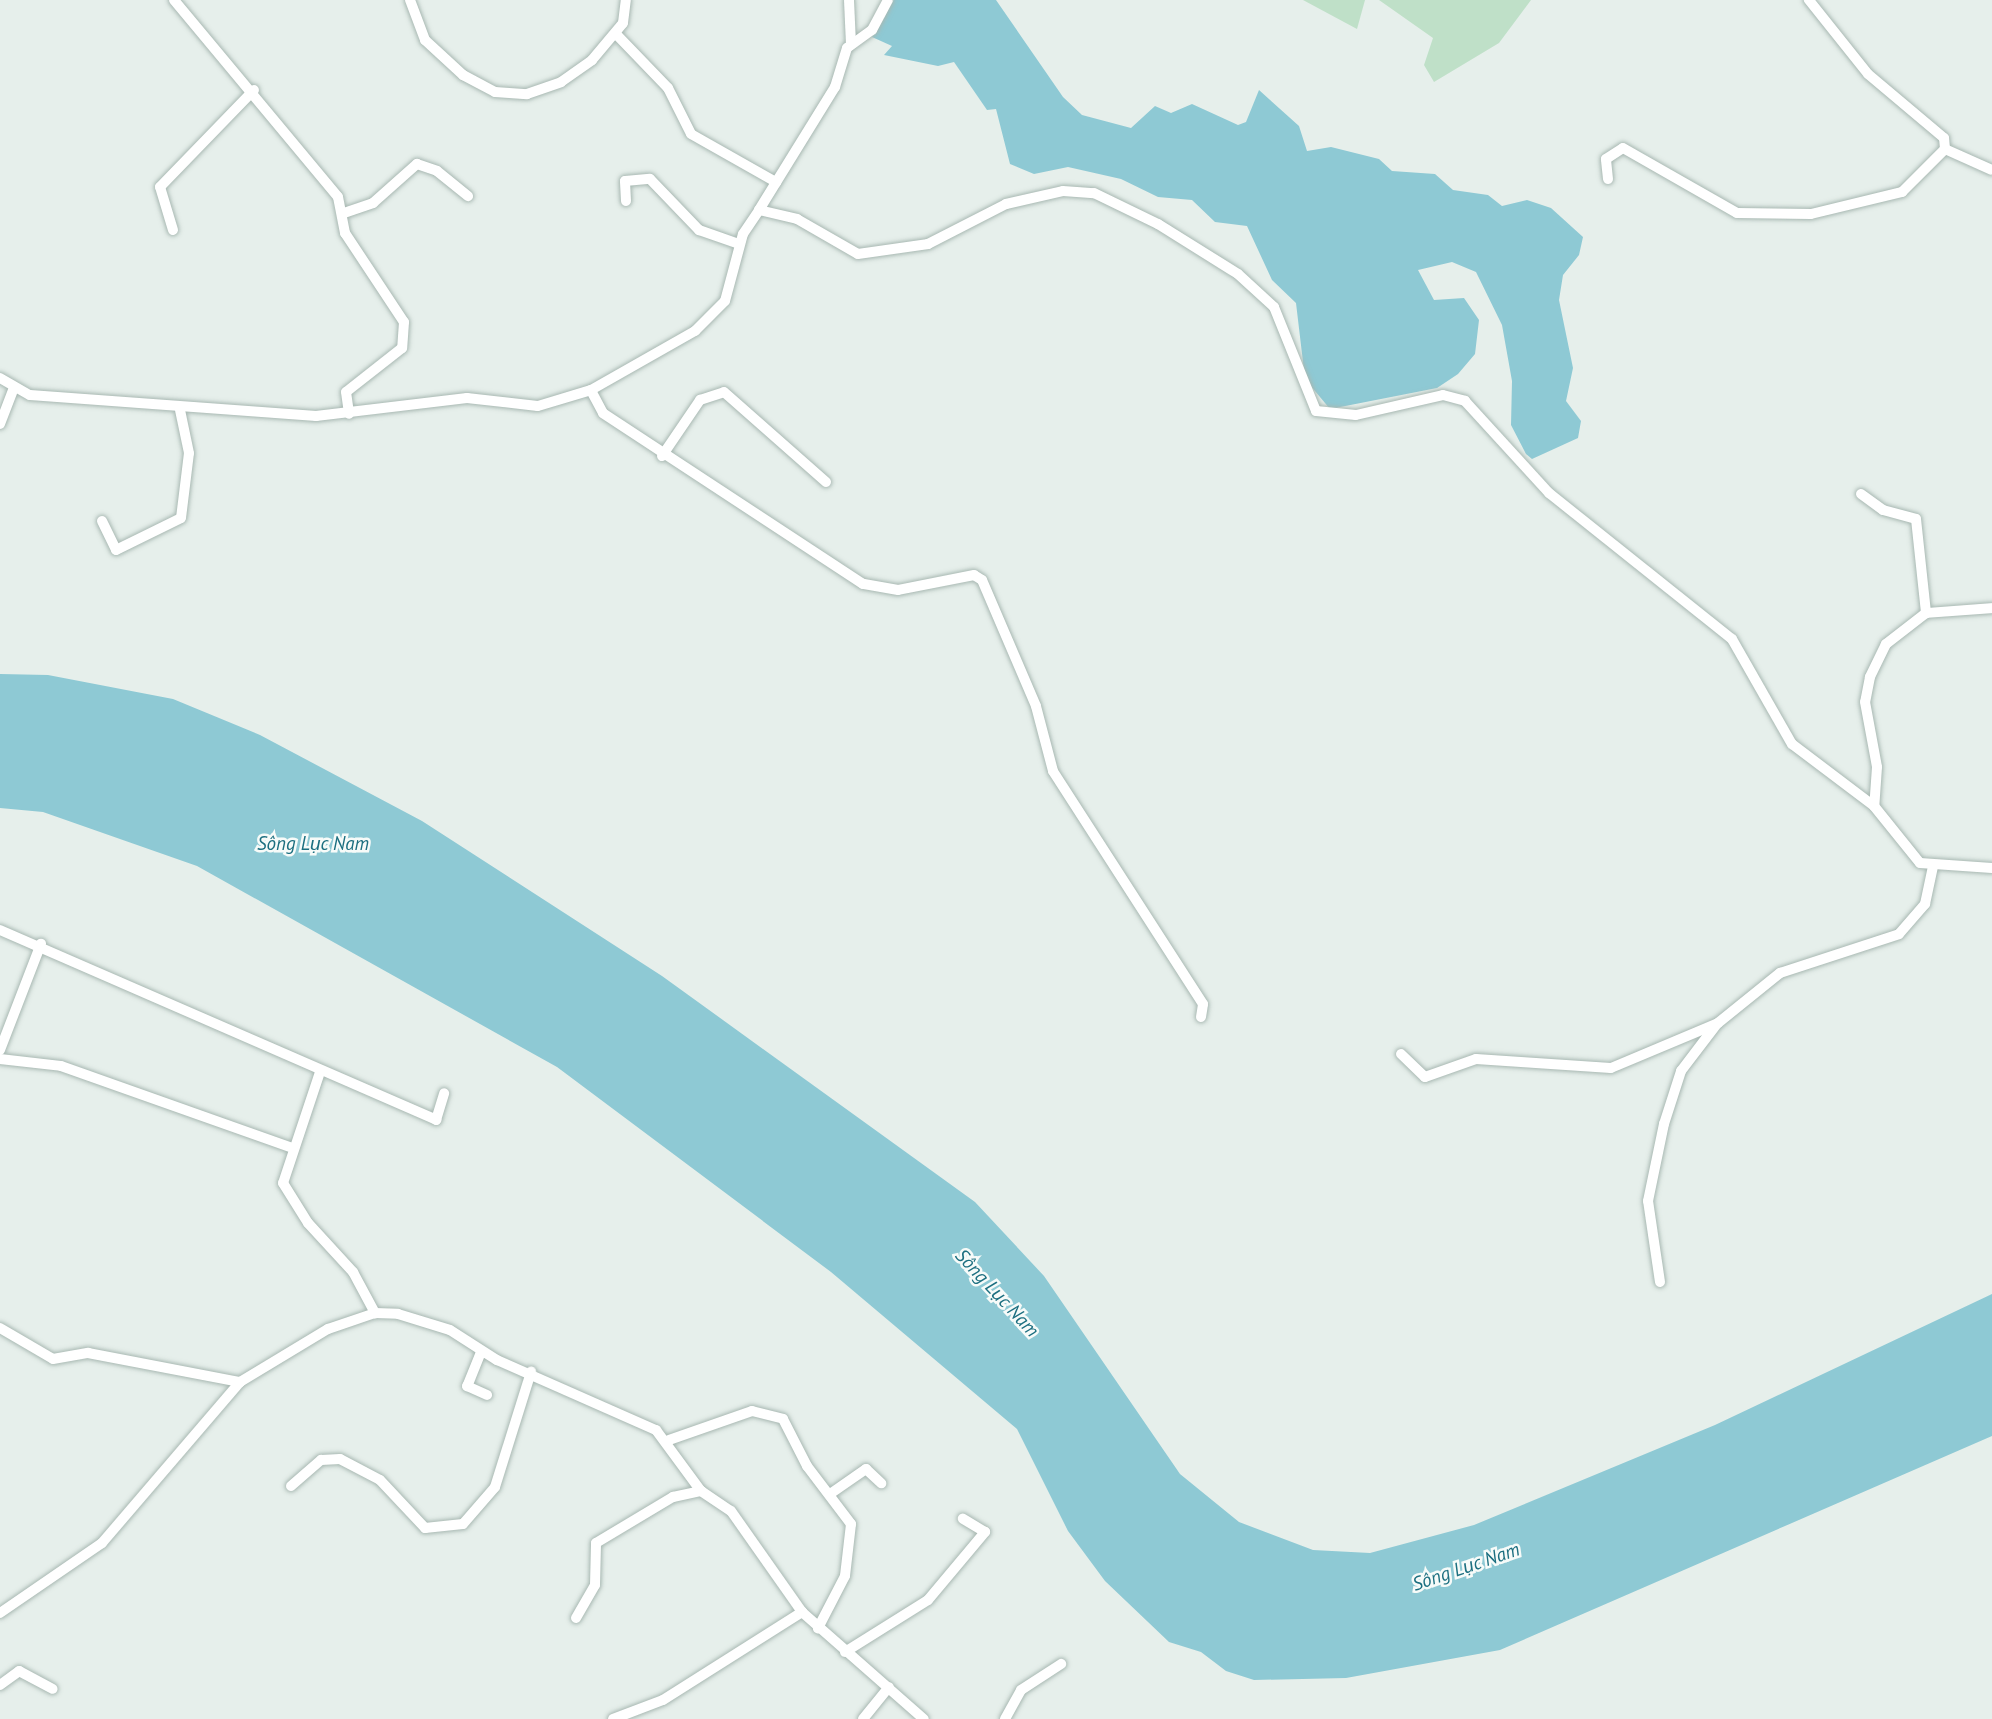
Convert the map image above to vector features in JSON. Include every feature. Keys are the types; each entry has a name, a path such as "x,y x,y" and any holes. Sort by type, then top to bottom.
{"street":[{"path":"174,0 254,90 344,213 345,233 400,314 407,337 349,388 349,414"},
{"path":"410,0 425,40 463,75 495,92 527,93 561,82 616,34 626,0"},
{"path":"0,378 14,388 180,410 349,414 467,398 538,406 591,390 705,324 729,293 739,244 835,87 851,44 849,0"},
{"path":"851,44 872,30 888,0"},
{"path":"1809,0 1868,74 1940,133 1945,149 1992,170"},
{"path":"616,34 668,88 691,134 776,182"},
{"path":"173,230 160,187 254,90"},
{"path":"1608,179 1606,159 1623,148 1725,211 1811,214 1902,192 1945,149"},
{"path":"344,213 373,203 417,164 437,171 468,196"},
{"path":"626,201 625,181 650,179 702,232 739,244"},
{"path":"759,210 797,219 858,254 928,244 1006,205 1063,191 1094,193 1158,224 1238,274 1274,307 1316,411 1356,415 1443,395 1465,401 1549,493 1732,639 1792,744 1874,806 1908,851 1933,866 1992,868"},
{"path":"0,424 14,388"},
{"path":"591,390 609,422 863,584 898,590 974,575 982,580 1036,705 1045,755 1203,1004 1201,1017"},
{"path":"662,456 700,400 724,392 826,482"},
{"path":"102,521 116,550 181,519 189,453 180,410"},
{"path":"1861,494 1883,510 1916,519 1926,613"},
{"path":"1874,806 1877,767 1865,702 1870,677 1886,644 1926,613 1992,608"},
{"path":"1660,1282 1648,1200 1664,1124 1681,1071 1718,1023 1780,973 1899,934 1925,904 1933,866"},
{"path":"0,930 41,944 320,1072 436,1120 444,1093"},
{"path":"0,1050 41,944"},
{"path":"1401,1054 1425,1077 1476,1059 1604,1070 1718,1023"},
{"path":"0,1059 61,1066 290,1147"},
{"path":"320,1072 290,1147 285,1188 350,1269 375,1313"},
{"path":"0,1613 102,1543 240,1382 328,1329 375,1313 439,1325 481,1352 531,1372 669,1440 701,1491 731,1511 802,1612 845,1653 924,1719"},
{"path":"0,1328 53,1359 88,1353 240,1382"},
{"path":"481,1352 467,1386 487,1395"},
{"path":"291,1486 321,1460 340,1459 380,1480 425,1528 463,1524 495,1487 531,1372"},
{"path":"669,1440 752,1411 776,1413 845,1512 851,1536 841,1590 818,1628"},
{"path":"830,1494 866,1469 881,1483"},
{"path":"576,1618 595,1585 596,1543 673,1497 701,1491"},
{"path":"845,1653 928,1600 985,1532 963,1519"},
{"path":"613,1719 663,1700 802,1612"},
{"path":"1006,1719 1021,1690 1060,1664"},
{"path":"0,1685 19,1671 53,1689"},
{"path":"863,1719 888,1687"}],"green space":[{"path":"1303,0 1365,0 1357,29"},
{"path":"1379,0 1531,0 1499,43 1434,82 1424,65 1433,38"}],"water":[{"path":"891,0 996,0 1063,97 1082,115 1131,128 1155,106 1171,113 1192,104 1238,125 1246,122 1259,90 1299,126 1307,151 1331,147 1379,159 1392,171 1435,174 1453,190 1488,195 1502,206 1527,200 1551,208 1583,237 1579,255 1563,275 1559,300 1573,368 1566,401 1581,421 1578,438 1532,459 1526,454 1511,425 1512,381 1502,325 1476,272 1452,262 1418,270 1434,300 1464,298 1479,320 1475,354 1458,374 1437,388 1330,409 1305,379 1296,303 1272,280 1247,226 1215,222 1192,200 1158,197 1121,179 1068,167 1034,174 1010,164 996,109 987,110 954,62 938,66 884,55 892,46 872,37"},
{"name":"Sông Lục Nam","path":"0,674 48,675 173,699 260,735 422,821 662,976 975,1202 1044,1276 1180,1474 1239,1522 1313,1550 1370,1553 1474,1525 1715,1425 1992,1294 1992,1436 1500,1650 1346,1678 1254,1680 1226,1671 1201,1652 1169,1642 1105,1581 1068,1531 1017,1429 831,1272 557,1067 197,866 43,812 0,808"}]}
